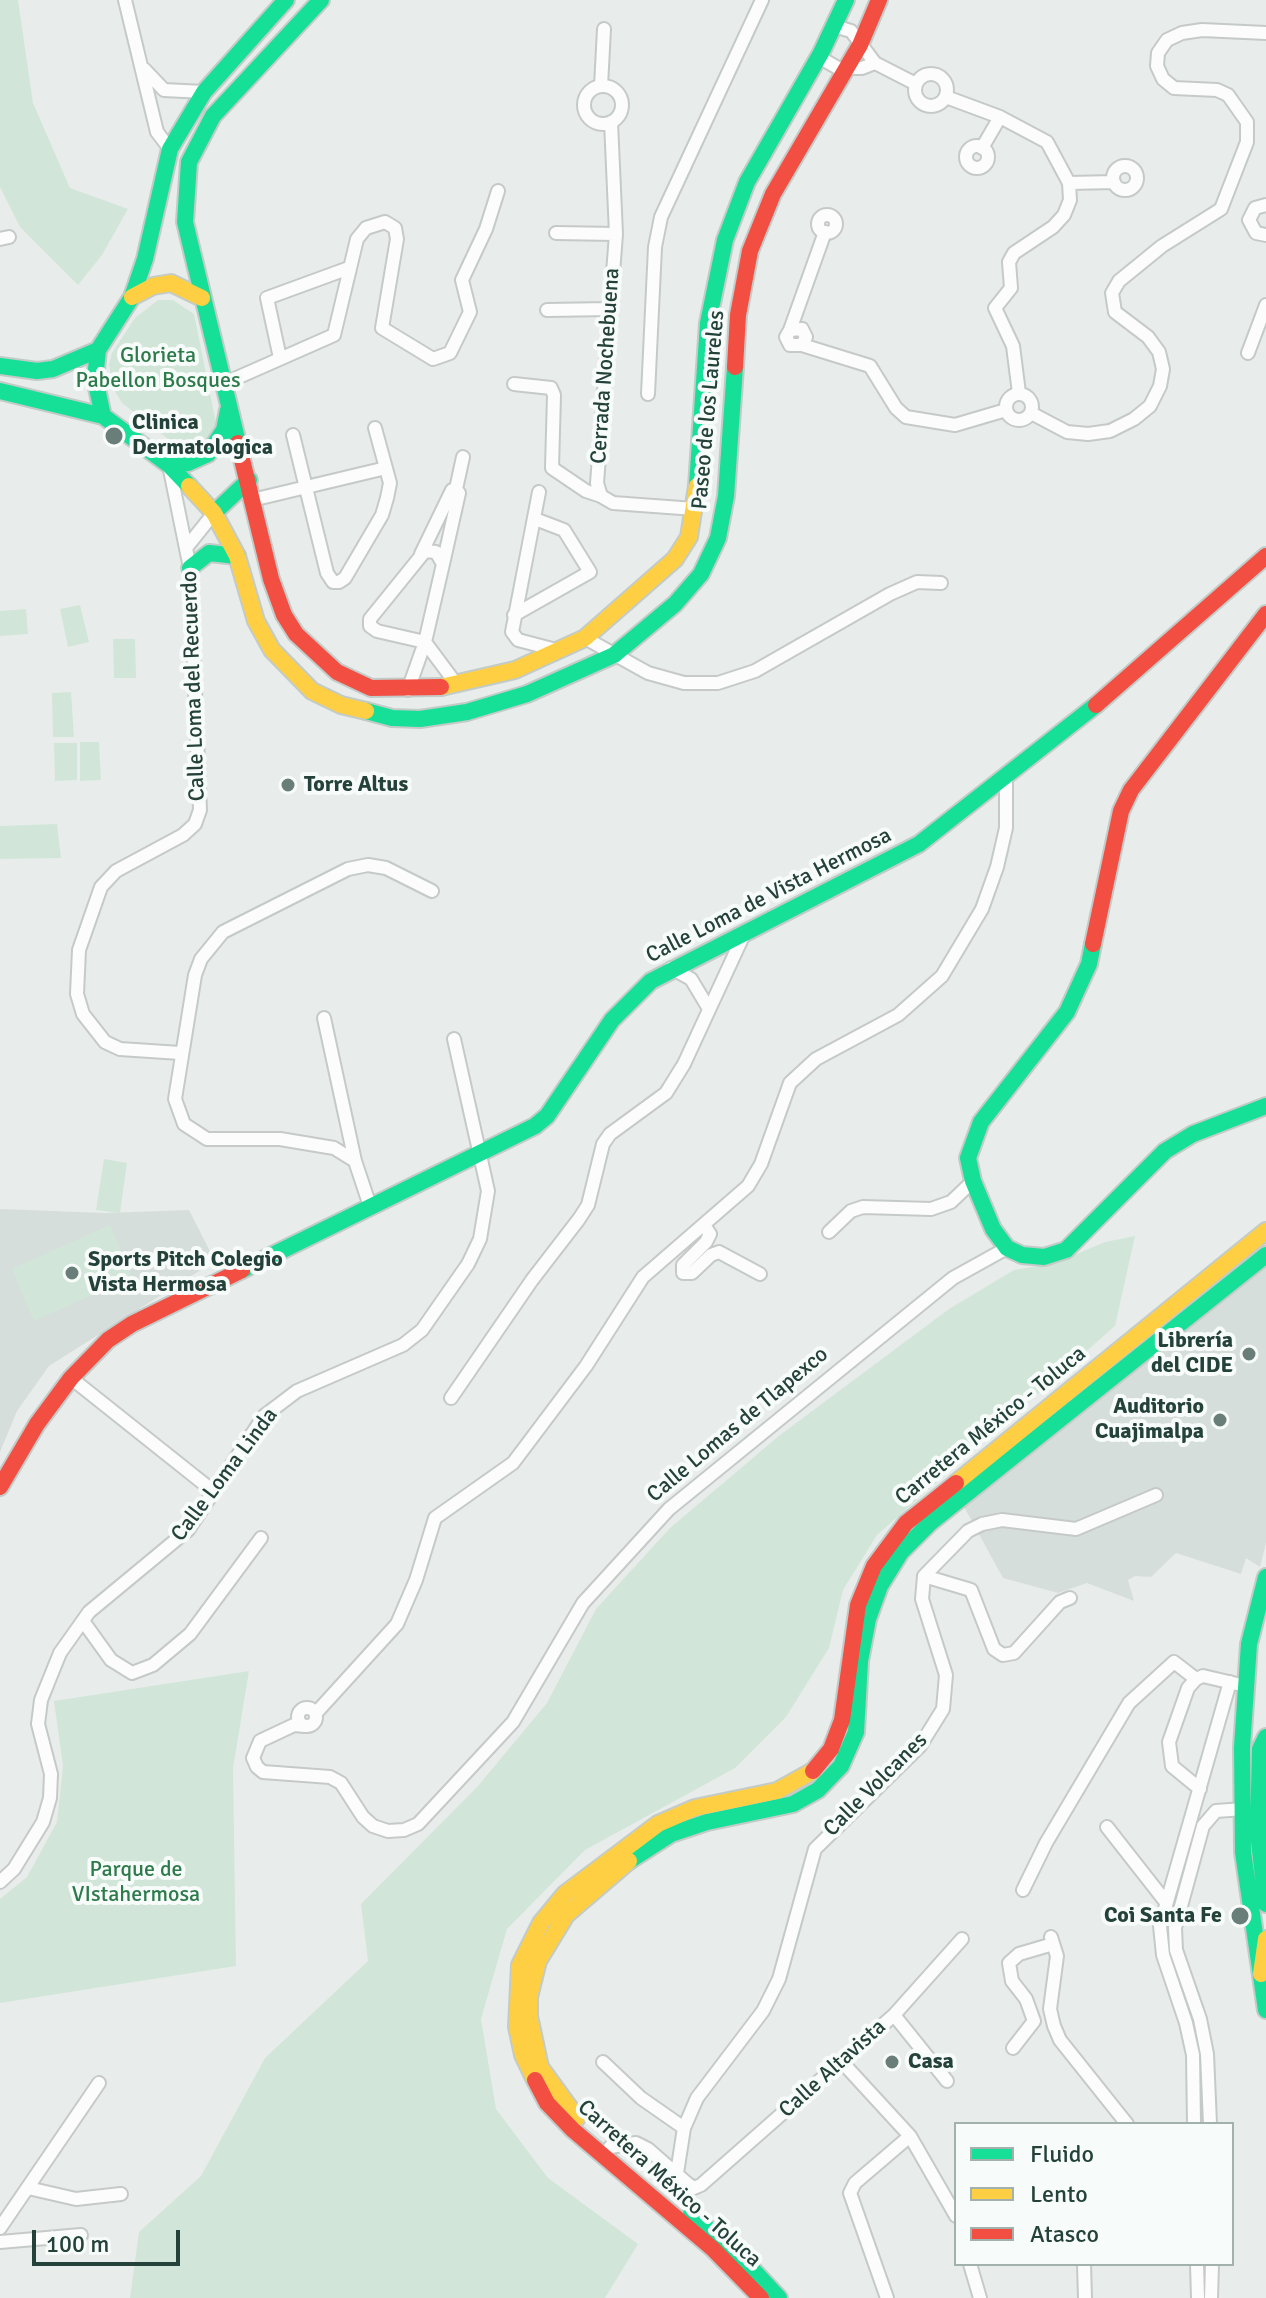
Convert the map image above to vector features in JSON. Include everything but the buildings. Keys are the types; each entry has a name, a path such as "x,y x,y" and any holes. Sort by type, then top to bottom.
{"main road":[{"path":"103,416 95,379 98,350 132,297 145,259 170,149 204,92 286,0"},
{"path":"0,391 103,416 169,465 188,463 208,454 224,430 228,405 202,298 184,202 189,162 213,116 248,74 321,0"},
{"name":"Paseo de los Laureles","path":"228,405 276,597 296,634 323,661 354,682 408,690 457,685 515,670 585,638 675,559 689,537 695,509 708,323 725,240 747,182 821,53 846,0"},
{"name":"Paseo de los Laureles","path":"169,465 214,513 237,556 251,609 272,650 312,691 365,712 420,719 467,712 527,694 614,655 675,604 701,574 718,538 726,496 738,315 750,251 773,194 860,45 879,0"},
{"path":"170,149 198,140"},
{"path":"132,297 153,286 171,283 202,298"},
{"path":"0,366 37,371 53,369 98,350"},
{"path":"214,513 249,480"},
{"path":"190,568 209,553 237,556"},
{"name":"Calle Loma de Vista Hermosa","path":"0,1487 37,1424 71,1378 90,1355 132,1324 535,1126 547,1116 631,997 671,968 919,844 1006,779 1266,556"},
{"path":"245,583 271,579"},
{"path":"251,609 268,604 276,597"},
{"path":"1266,614 1131,790 1121,811 1089,964 1080,987 1067,1012 981,1122 968,1158 973,1181 993,1229 1007,1248 1022,1255 1044,1257 1066,1250 1165,1151 1193,1134 1266,1106"},
{"path":"272,650 289,642 338,683 354,682"},
{"name":"Carretera México - Toluca","path":"761,2298 713,2249 573,2130 547,2103 523,2055 517,2027 520,1965 549,1913 565,1894 619,1850 658,1824 695,1808 777,1791 817,1769 831,1749 842,1720 858,1605 874,1566 906,1523 1266,1231"},
{"name":"Carretera México - Toluca","path":"779,2298 717,2236 610,2147 563,2103 544,2075 535,2051 529,1997 538,1961 553,1931 592,1890 639,1853 671,1834 707,1822 793,1804 818,1790 841,1766 853,1740 860,1710 860,1661 868,1619 880,1586 901,1552 930,1523 1266,1255"},
{"path":"1266,1577 1238,1684 1242,1747 1258,1832 1266,1904"},
{"path":"1266,1737 1260,1749 1243,1852 1266,2010"},
{"path":"1252,1810 1266,1851"},
{"path":"1263,1980 1266,1939"}],"street":[{"path":"125,0 157,132 170,149"},
{"path":"648,394 654,262 661,217 762,0"},
{"path":"834,26 851,31 875,63 916,84"},
{"path":"601,86 604,29"},
{"path":"1031,413 1067,432 1088,434 1110,431 1134,419 1150,406 1160,386 1163,369 1159,352 1148,337 1115,312 1112,293 1119,281 1162,246 1221,209 1247,142 1247,122 1228,95 1217,90 1174,88 1163,79 1157,66 1158,53 1167,40 1182,33 1260,33"},
{"path":"821,53 831,65 847,68 875,63"},
{"path":"142,66 164,90 204,92"},
{"path":"925,75 938,75 946,84 946,97 937,106 924,105 916,96 916,84 925,75"},
{"path":"601,86 613,88 622,103 620,114 611,122 594,121 584,107 587,95 601,86"},
{"path":"946,97 1000,117 1047,142 1069,183 1070,200 1064,215 1053,227 1014,253 1009,262 1011,288 995,308 1013,346 1019,393"},
{"path":"982,148 1000,117"},
{"name":"Cerrada Nochebuena","path":"611,122 616,234 597,483 601,496 613,503 695,509"},
{"path":"1069,183 1114,182"},
{"path":"223,384 334,335 360,232 391,222 397,239 382,328 433,359 450,353 470,312 462,280 498,191"},
{"path":"1266,205 1255,208 1249,220 1256,233 1266,235"},
{"path":"825,232 790,330 802,329 806,337 802,345 870,366 906,417 955,425 1006,410"},
{"path":"556,233 616,234"},
{"path":"280,358 267,298 349,268"},
{"path":"1248,353 1266,305"},
{"path":"547,310 610,309"},
{"path":"514,384 551,388 554,395 552,468 586,491 601,496"},
{"path":"1019,393 1032,404 1031,413"},
{"path":"1019,393 1006,402 1006,410 1017,420 1031,413"},
{"path":"293,435 329,579 339,582 345,578 382,515 390,483 375,428"},
{"path":"408,690 425,642 459,493 456,489 463,457"},
{"name":"Calle Loma del Recuerdo","path":"169,465 190,568 200,810 195,824 183,835 116,871 101,887 79,950 77,994 83,1014 105,1042 120,1049 180,1053"},
{"path":"252,500 386,468"},
{"path":"456,489 452,490 421,554 369,622 377,631 425,642 457,685"},
{"path":"539,492 512,632 518,640 560,651"},
{"path":"186,548 214,513"},
{"path":"514,615 590,572 564,530 535,519"},
{"path":"421,554 436,552 443,564"},
{"path":"585,638 660,677 684,683 718,683 755,671 890,594 917,582 941,583"},
{"name":"Calle Lomas de Tlapexco","path":"1006,779 1006,828 997,867 962,946 922,997 898,1015 803,1069 790,1083 761,1164 748,1186 674,1248 636,1286 586,1366 513,1463 435,1518 416,1580 397,1624 316,1713 313,1723 294,1725 260,1741 253,1758 257,1767 263,1772 330,1777 341,1783 363,1817 373,1826 396,1831 418,1824 513,1722 583,1603 669,1509 953,1278 1007,1248"},
{"path":"355,1161 334,1148 316,1142 207,1139 195,1134 177,1111 180,1053 195,975 201,959 223,932 329,877 368,865 394,871 432,891"},
{"path":"451,1398 584,1212 594,1186 603,1144 610,1134 666,1093 684,1064 746,930"},
{"path":"671,968 691,979 709,1009"},
{"path":"324,1018 355,1161 370,1206"},
{"name":"Calle Loma Linda","path":"0,1882 32,1844 43,1822 50,1798 51,1774 38,1724 41,1700 60,1653 83,1621 188,1530 264,1416 280,1402 403,1345 422,1330 461,1275 480,1239 488,1191 454,1039"},
{"path":"829,1232 851,1211 863,1207 931,1209 951,1202 973,1181"},
{"path":"704,1225 710,1234 683,1265 683,1273 692,1273 711,1255 719,1252 760,1274"},
{"path":"71,1378 213,1491"},
{"path":"1070,1598 1060,1602 1014,1653 1003,1655 994,1649 971,1590 924,1576 968,1531 1002,1520 1076,1529 1156,1495"},
{"path":"83,1621 111,1660 132,1673 153,1665 190,1634 261,1538"},
{"name":"Calle Volcanes","path":"677,2173 684,2128 697,2098 763,2011 779,1979 815,1849 920,1746 943,1709 946,1675 922,1599 924,1576"},
{"path":"1023,1890 1046,1843 1129,1703 1174,1662 1196,1679"},
{"path":"1194,2122 1193,2055 1163,1955 1160,1926 1200,1789 1238,1684 1203,1676 1188,1688 1169,1742 1169,1757 1185,1780 1200,1789"},
{"path":"1210,2122 1207,2054 1200,2019 1176,1950 1175,1928 1193,1853 1203,1826 1216,1811 1252,1810"},
{"path":"1107,1827 1165,1901"},
{"name":"Calle Altavista","path":"677,2173 694,2188 894,2015 962,1939"},
{"path":"1013,2048 1034,2021 1026,1999 1012,1981 1009,1963 1019,1954 1052,1941 1057,1956 1050,2009 1054,2026 1060,2040 1125,2122"},
{"path":"894,2015 947,2081"},
{"path":"603,2062 641,2098 684,2128"},
{"path":"842,2062 910,2136 954,2213"},
{"path":"0,2228 99,2083"},
{"path":"887,2298 850,2193 855,2183 910,2136"},
{"path":"610,2147 636,2143 677,2173"},
{"path":"28,2188 76,2199 97,2194 121,2194"},
{"path":"0,2242 81,2235"},
{"path":"971,2266 980,2298"},
{"path":"1084,2266 1085,2298"},
{"path":"1197,2266 1198,2298"},
{"path":"1211,2298 1212,2266"}],"shaded area":[{"path":"0,1209 106,1213 189,1210 215,1261 49,1366 17,1411 0,1452"},
{"path":"1266,1266 1266,1543 1260,1567 1246,1558 1241,1574 1176,1553 1151,1577 1135,1576 1128,1580 1134,1601 1087,1583 1058,1593 1003,1578 963,1505"}],"green space":[{"path":"0,0 18,0 33,103 70,188 128,209 102,255 78,285 20,227 0,187"},
{"name":"Glorieta Pabellon Bosques","path":"158,300 173,300 194,314 216,423 210,438 193,448 172,442 122,403 114,390 109,364 112,353 135,318"},
{"path":"80,605 89,642 68,647 60,609"},
{"path":"26,609 28,634 0,636 0,611"},
{"path":"113,639 135,639 136,678 114,678"},
{"path":"71,692 74,737 53,737 52,693"},
{"path":"80,742 99,742 101,780 80,781"},
{"path":"54,743 77,743 77,780 55,781"},
{"path":"57,824 61,858 0,859 0,826"},
{"path":"104,1159 127,1163 120,1213 96,1210"},
{"name":"Sports Pitch Colegio Vista Hermosa","path":"110,1225 132,1277 34,1321 12,1269"},
{"path":"1135,1236 1115,1326 877,1535 843,1590 829,1648 786,1717 735,1768 585,1850 507,1929 481,2019 496,2109 548,2178 638,2244 605,2298 130,2298 139,2232 201,2176 265,2058 368,1961 361,1904 478,1786 547,1703 596,1609 670,1528 780,1435 949,1309 1014,1270 1055,1263 1105,1242"},
{"name":"Parque de VIstahermosa","path":"249,1671 233,1768 236,1966 0,2003 0,1899 27,1877 57,1822 63,1766 54,1701"}],"traffic: fast":[{"path":"189,486 169,465 103,416 95,379 98,350 132,297 145,259 170,149 204,92 286,0"},
{"path":"238,443 185,222 189,162 213,116 321,0"},
{"path":"697,486 708,323 725,240 747,182 821,53 846,0"},
{"path":"0,366 37,371 53,369 98,350"},
{"path":"366,711 392,718 420,719 467,712 527,694 614,655 675,604 701,574 718,538 726,496 735,367"},
{"path":"0,391 103,416"},
{"path":"169,465 188,463 208,454 224,430 228,410"},
{"path":"214,513 249,480"},
{"path":"190,568 209,553 237,556"},
{"path":"242,1270 535,1126 547,1116 612,1020 651,981 919,844 1096,705"},
{"path":"1093,944 1089,964 1067,1012 981,1122 968,1158 973,1181 993,1229 1007,1248 1022,1255 1044,1257 1066,1250 1165,1151 1193,1134 1266,1106"},
{"path":"629,1861 671,1834 707,1822 793,1804 818,1790 841,1766 856,1732 860,1661 868,1619 880,1586 901,1552 930,1523 1266,1255"},
{"path":"1266,1577 1249,1644 1242,1747 1243,1852 1266,2010"},
{"path":"1266,1737 1260,1749 1258,1832 1266,1904"},
{"path":"691,2214 741,2257 779,2298"}],"traffic: slow":[{"path":"132,297 153,286 171,283 202,298"},
{"path":"189,486 214,513 237,556 256,621 272,650 312,691 341,705 366,711"},
{"path":"441,687 515,670 585,638 675,559 689,537 697,486"},
{"path":"956,1483 1266,1231"},
{"path":"535,2080 523,2055 517,2027 520,1965 541,1923 565,1894 658,1824 695,1808 777,1791 813,1771"},
{"path":"577,2118 540,2067 529,2016 529,1997 538,1961 566,1915 629,1861"},
{"path":"1261,1974 1266,1939"}],"traffic: jam":[{"path":"735,367 738,315 750,251 773,194 860,45 879,0"},
{"path":"238,443 271,579 284,615 296,634 337,672 371,688 441,687"},
{"path":"1096,705 1266,556"},
{"path":"1093,944 1121,811 1131,790 1266,614"},
{"path":"0,1487 37,1424 71,1378 108,1340 132,1324 242,1270"},
{"path":"813,1771 831,1749 842,1720 858,1605 874,1566 906,1523 956,1483"},
{"path":"535,2080 547,2103 573,2130 713,2249 761,2298"}],"place":[{"name":"Clinica Dermatologica","path":"114,436"},
{"name":"Torre Altus","path":"288,785"},
{"name":"Sports Pitch Colegio Vista Hermosa","path":"72,1273"},
{"name":"Librería del CIDE","path":"1249,1354"},
{"name":"Auditorio Cuajimalpa","path":"1220,1420"},
{"name":"Coi Santa Fe","path":"1240,1916"},
{"name":"Casa","path":"892,2062"}]}
